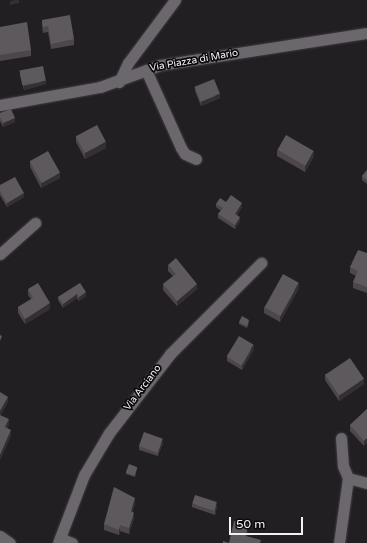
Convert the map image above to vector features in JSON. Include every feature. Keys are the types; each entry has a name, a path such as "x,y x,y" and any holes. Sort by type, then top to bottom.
{"street":[{"path":"118,82 128,62 175,0"},
{"name":"Via Piazza di Mario","path":"0,105 118,82 146,70 175,62 367,33"},
{"path":"146,70 181,148 185,154 196,159"},
{"path":"0,254 35,223"},
{"name":"Via Arciano","path":"72,543 59,541 84,475 114,427 170,354 261,263"},
{"path":"339,543 348,478 343,466 341,438"},
{"path":"348,478 367,483"},
{"path":"0,536 10,543"}],"building":[{"path":"70,15 74,39 51,44 48,26 43,27 42,20"},
{"path":"27,22 31,50 0,55 0,27"},
{"path":"43,66 46,81 22,85 19,71"},
{"path":"214,79 220,94 201,102 195,87"},
{"path":"11,109 15,118 3,123 0,113"},
{"path":"97,125 106,142 85,153 76,136"},
{"path":"286,135 314,151 305,166 278,150"},
{"path":"48,151 60,173 42,183 30,161"},
{"path":"367,170 367,180 362,176"},
{"path":"15,177 24,193 7,203 0,191 0,185"},
{"path":"231,195 242,203 235,214 240,217 235,225 218,214 223,208 216,204 220,198 226,202"},
{"path":"358,250 367,253 367,287 353,282 358,271 350,267"},
{"path":"176,258 197,284 177,301 163,284 176,274 168,265"},
{"path":"283,274 299,283 280,316 265,307"},
{"path":"38,283 50,303 25,319 18,307 33,298 28,289"},
{"path":"80,283 86,292 79,297 77,294 63,304 58,297"},
{"path":"242,316 249,320 247,326 239,322"},
{"path":"239,336 254,345 241,365 227,357"},
{"path":"350,358 364,379 339,396 325,375"},
{"path":"0,392 8,397 0,411"},
{"path":"367,409 367,438 364,441 350,425"},
{"path":"0,415 9,419 5,427 11,430 0,455"},
{"path":"144,432 163,439 158,453 139,446"},
{"path":"129,464 137,467 134,476 126,472"},
{"path":"114,487 135,498 131,511 134,513 129,528 120,525 119,530 104,524"},
{"path":"195,495 217,502 214,511 192,504"},
{"path":"234,521 248,524 246,536 261,540 260,543 229,543"}]}
